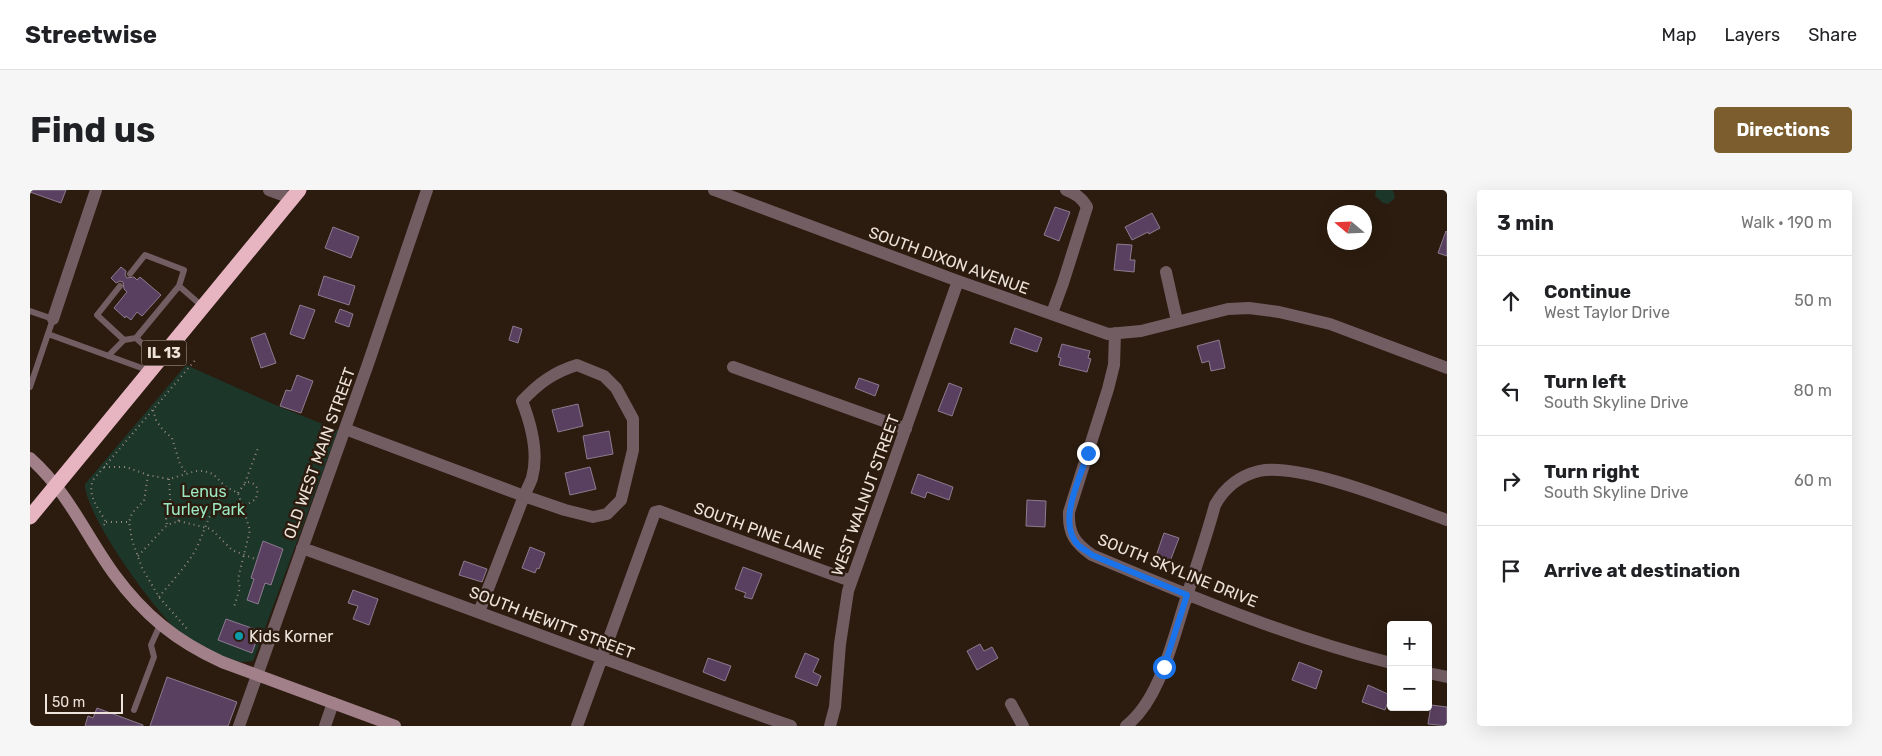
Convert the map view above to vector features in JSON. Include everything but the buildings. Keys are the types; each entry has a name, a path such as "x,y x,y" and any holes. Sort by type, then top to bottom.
{"highway":[{"name":"IL 13","path":"30,517 295,194"}],"street":[{"path":"53,319 96,190"},
{"path":"269,190 295,194"},
{"name":"OLD WEST MAIN STREET","path":"239,726 345,429 427,190"},
{"name":"SOUTH DIXON AVENUE","path":"714,190 958,281 1108,334 1141,331 1228,309 1249,308 1279,312 1330,324 1447,368"},
{"path":"1052,313 1087,207 1075,193 1066,190"},
{"path":"1166,272 1177,322"},
{"name":"WEST WALNUT STREET","path":"830,726 835,707 840,644 851,581 958,281"},
{"name":"SOUTH SKYLINE DRIVE","path":"1115,333 1114,365 1069,512 1070,530 1078,545 1092,555 1187,595 1338,650 1387,662"},
{"path":"345,429 524,496 592,517 607,514 621,500 632,450 633,419 616,388 604,376 577,365 559,371 537,385 522,400 529,420 534,445 532,478 524,496 479,612"},
{"path":"733,367 906,428"},
{"path":"30,458 57,486 71,504 114,574 160,625 197,651 395,726"},
{"path":"1126,726 1134,720 1148,700 1164,667 1215,505 1229,484 1260,471 1299,472 1339,483 1447,520"},
{"name":"SOUTH PINE LANE","path":"601,658 655,512 659,511 851,581"},
{"name":"SOUTH HEWITT STREET","path":"302,548 791,726"},
{"path":"577,726 601,658"},
{"path":"1432,674 1447,677"},
{"path":"324,726 333,703"},
{"path":"1011,704 1023,726"}],"lane":[{"path":"108,356 124,340 136,338 179,286 184,270 145,255 130,274"},
{"path":"120,286 97,314 124,340"},
{"path":"179,286 202,306"},
{"path":"30,311 53,319 30,387"},
{"path":"48,334 108,356 154,365"},
{"path":"136,338 154,365"},
{"path":"134,710 154,657 151,645 160,625"}],"path":[{"path":"106,522 91,496 90,488 93,480 197,358"},
{"path":"153,410 156,420 172,438 180,464 187,474"},
{"path":"238,492 245,483 258,448"},
{"path":"104,467 126,467 148,475 169,479 204,471 213,474 226,487 238,492 250,530 238,579 240,588 234,607"},
{"path":"148,475 144,501 132,513 129,522 132,540 142,568 159,597 189,631"},
{"path":"169,479 171,513 179,522"},
{"path":"243,507 256,499 258,494 258,489 255,485 248,482 245,483"},
{"path":"159,597 187,562 196,547 215,502 226,487"},
{"path":"167,525 166,519 171,513"},
{"path":"106,522 129,522"},
{"path":"138,556 167,525 179,522 211,529 232,550 255,559"}],"green space":[{"path":"1376,190 1393,190 1395,198 1388,204 1383,203 1375,196"},
{"name":"Lenus Turley Park","path":"186,365 280,407 338,430 253,661 242,662 211,651 183,635 172,625 124,564 96,518 88,498 85,484"}],"place":[{"name":"Kids Korner","path":"239,636"}],"route":[{"path":"1088,453 1069,512 1070,530 1078,545 1092,555 1187,595 1164,667"}]}
